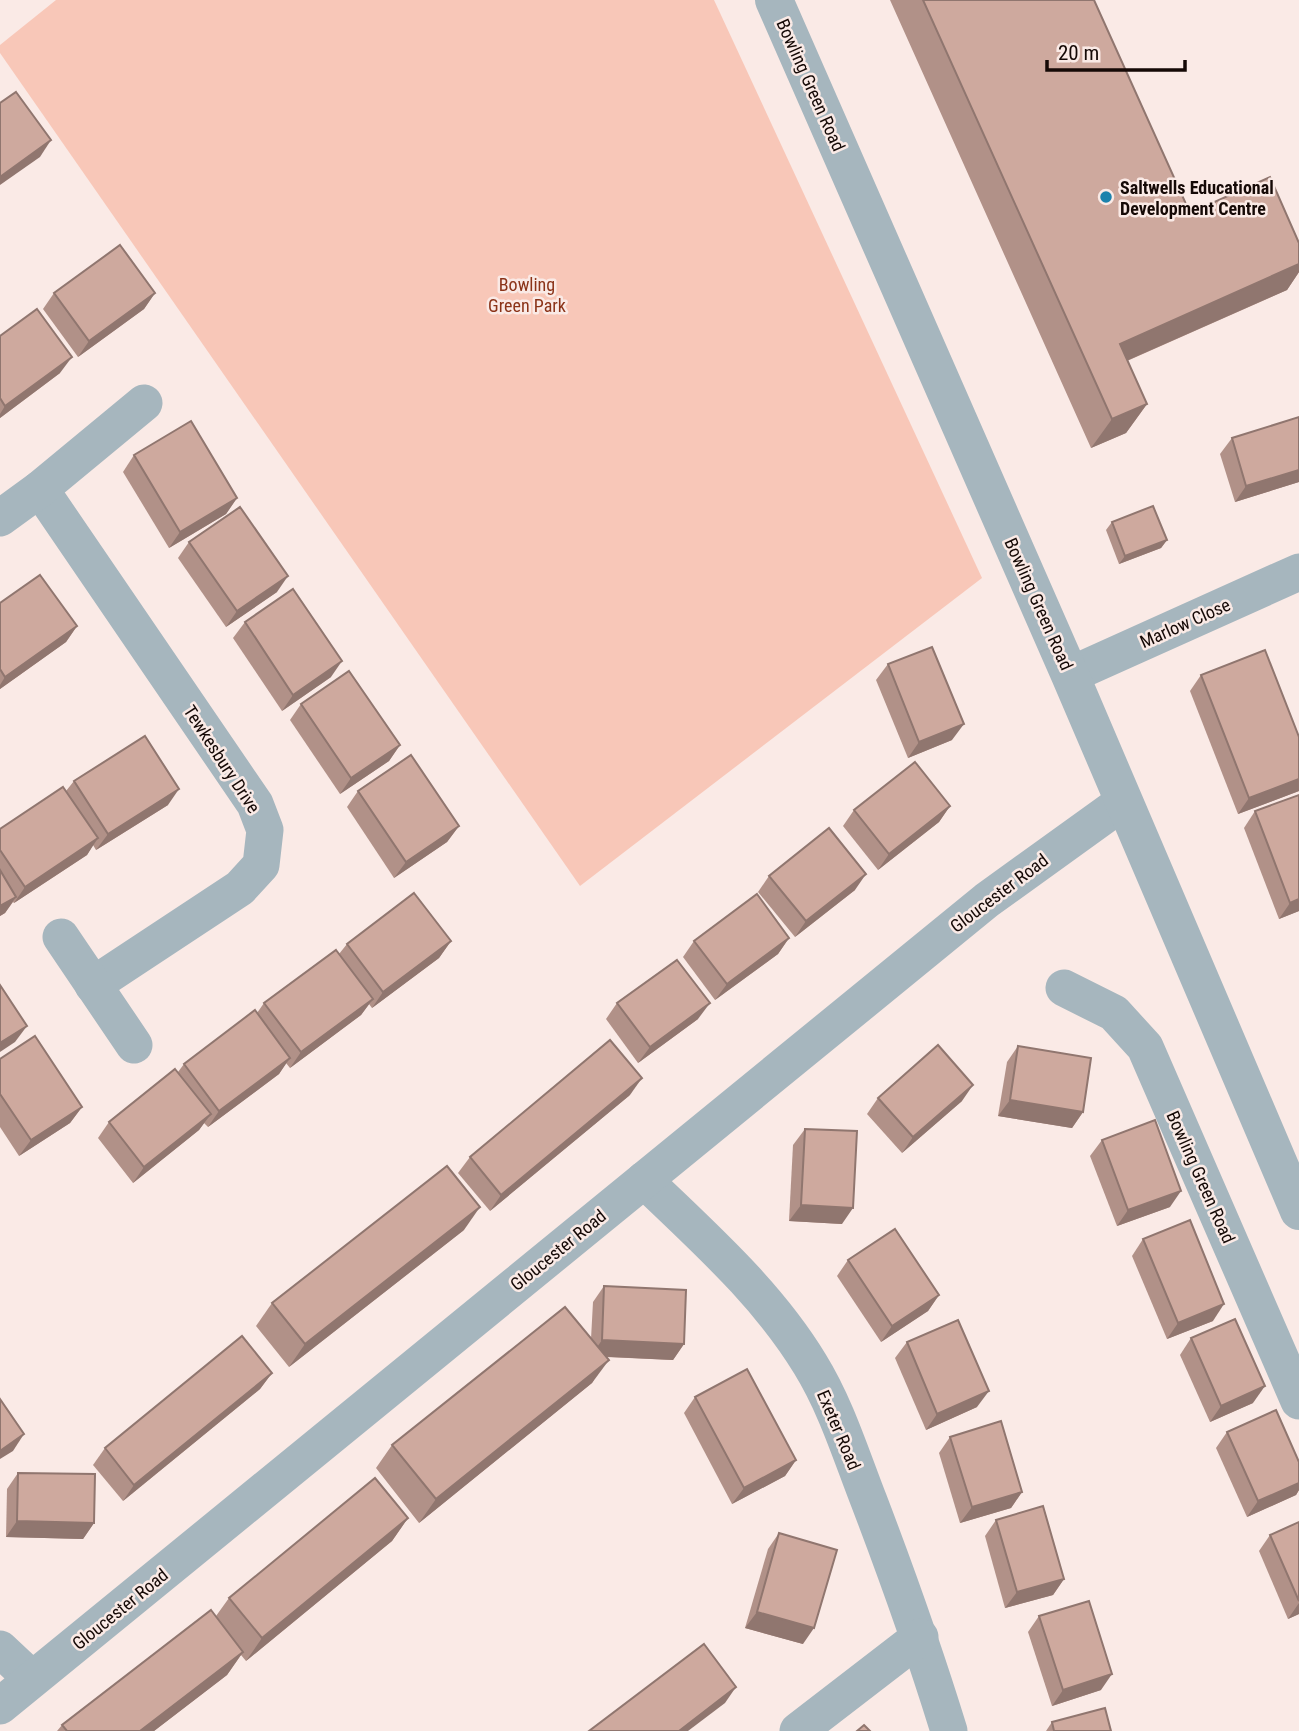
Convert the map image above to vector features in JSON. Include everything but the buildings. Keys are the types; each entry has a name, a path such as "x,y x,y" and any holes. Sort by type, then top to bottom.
{"street":[{"name":"Bowling Green Road","path":"774,0 1070,675 1299,1211"},
{"path":"0,518 40,489 144,403"},
{"name":"Tewkesbury Drive","path":"40,489 256,804 265,830 261,866 240,888 93,985"},
{"name":"Marlow Close","path":"1070,675 1299,572"},
{"name":"Gloucester Road","path":"0,1706 987,900 1123,802"},
{"path":"61,937 134,1045"},
{"name":"Bowling Green Road","path":"1063,988 1114,1013 1145,1046 1299,1401"},
{"name":"Exeter Road","path":"644,1180 730,1262 787,1331 811,1365 841,1429 920,1637 950,1731"},
{"path":"798,1731 920,1637"},
{"path":"0,1649 32,1679"}],"green space":[{"name":"Bowling Green Park","path":"56,0 714,0 982,578 580,886 0,53 0,45"}],"place":[{"name":"Saltwells Educational Development Centre","path":"1106,197"}]}
